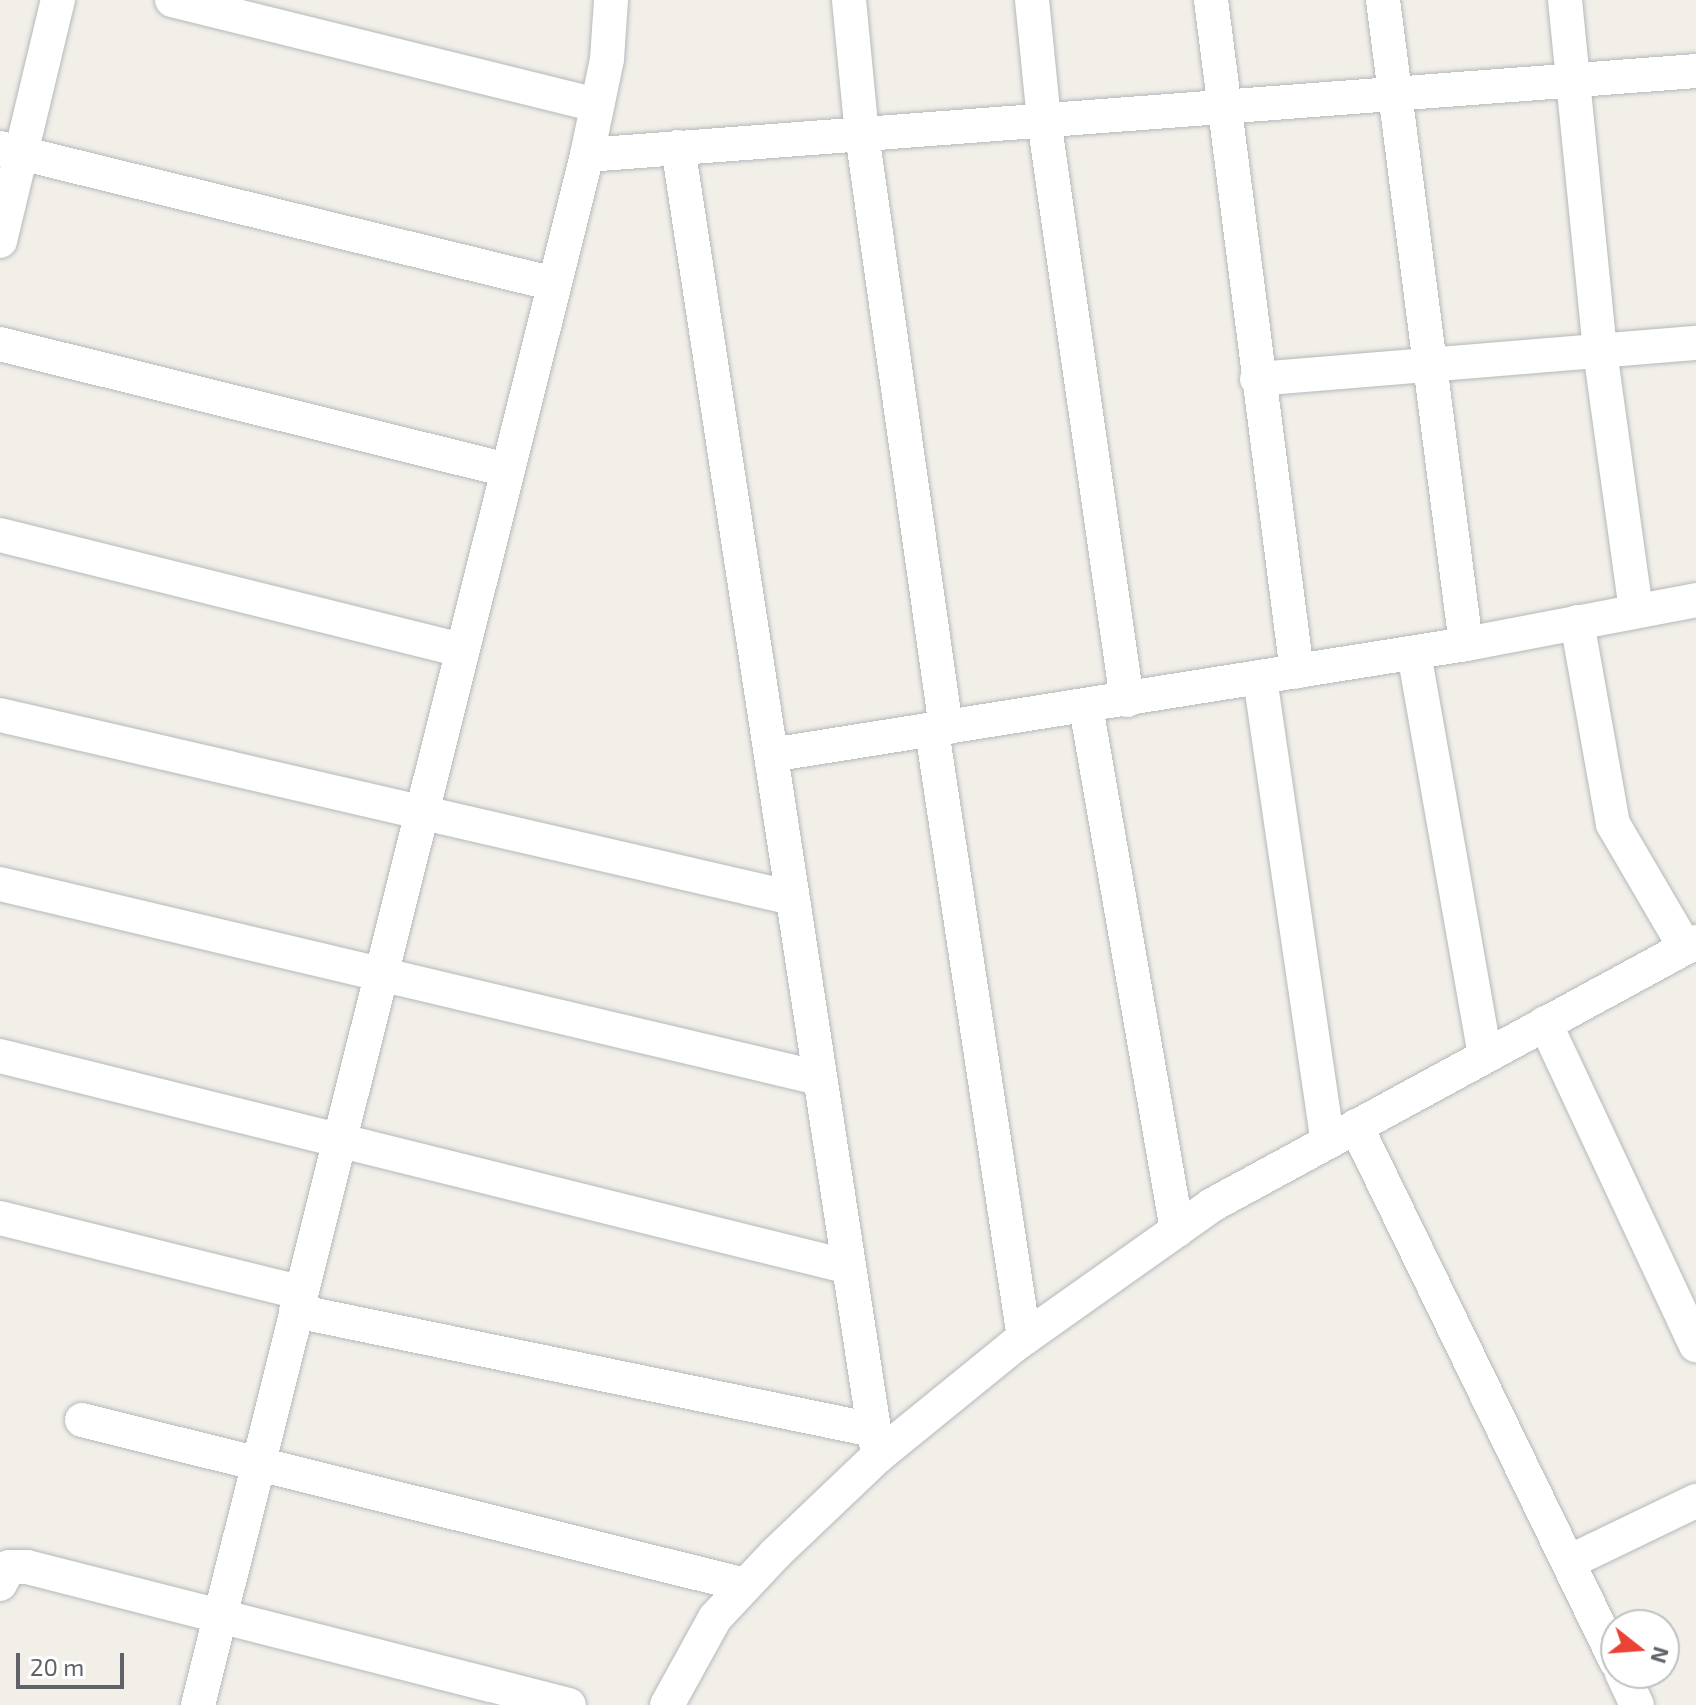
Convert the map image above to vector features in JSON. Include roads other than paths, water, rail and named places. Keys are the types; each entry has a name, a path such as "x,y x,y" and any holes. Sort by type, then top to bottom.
{"street":[{"path":"0,241 11,151 58,0"},
{"path":"172,0 597,105"},
{"path":"198,1705 587,155 611,0"},
{"path":"849,0 862,134 939,729 1024,1338"},
{"path":"1032,0 1044,120 1127,700"},
{"path":"1211,0 1221,107 1297,672"},
{"path":"1383,0 1392,94 1466,644"},
{"path":"1565,0 1600,351 1636,610"},
{"path":"587,155 1696,71"},
{"path":"678,147 875,1443"},
{"path":"11,151 554,284"},
{"path":"1257,379 1696,343"},
{"path":"0,344 507,470"},
{"path":"0,535 462,650"},
{"path":"771,755 1414,653 1696,600"},
{"path":"667,1705 715,1618 875,1443 1212,1205 1691,945 1613,824 1577,622"},
{"path":"1414,653 1485,1056"},
{"path":"1260,678 1342,1134 1569,1562 1600,1627"},
{"path":"1086,707 1177,1230"},
{"path":"0,715 420,815 792,898"},
{"path":"0,884 819,1078"},
{"path":"1545,1023 1696,1345"},
{"path":"0,1056 849,1267"},
{"path":"0,1218 298,1302 875,1443"},
{"path":"82,1420 745,1585"},
{"path":"1569,1562 1696,1501"},
{"path":"0,1584 4,1573 16,1565 569,1705"}]}
